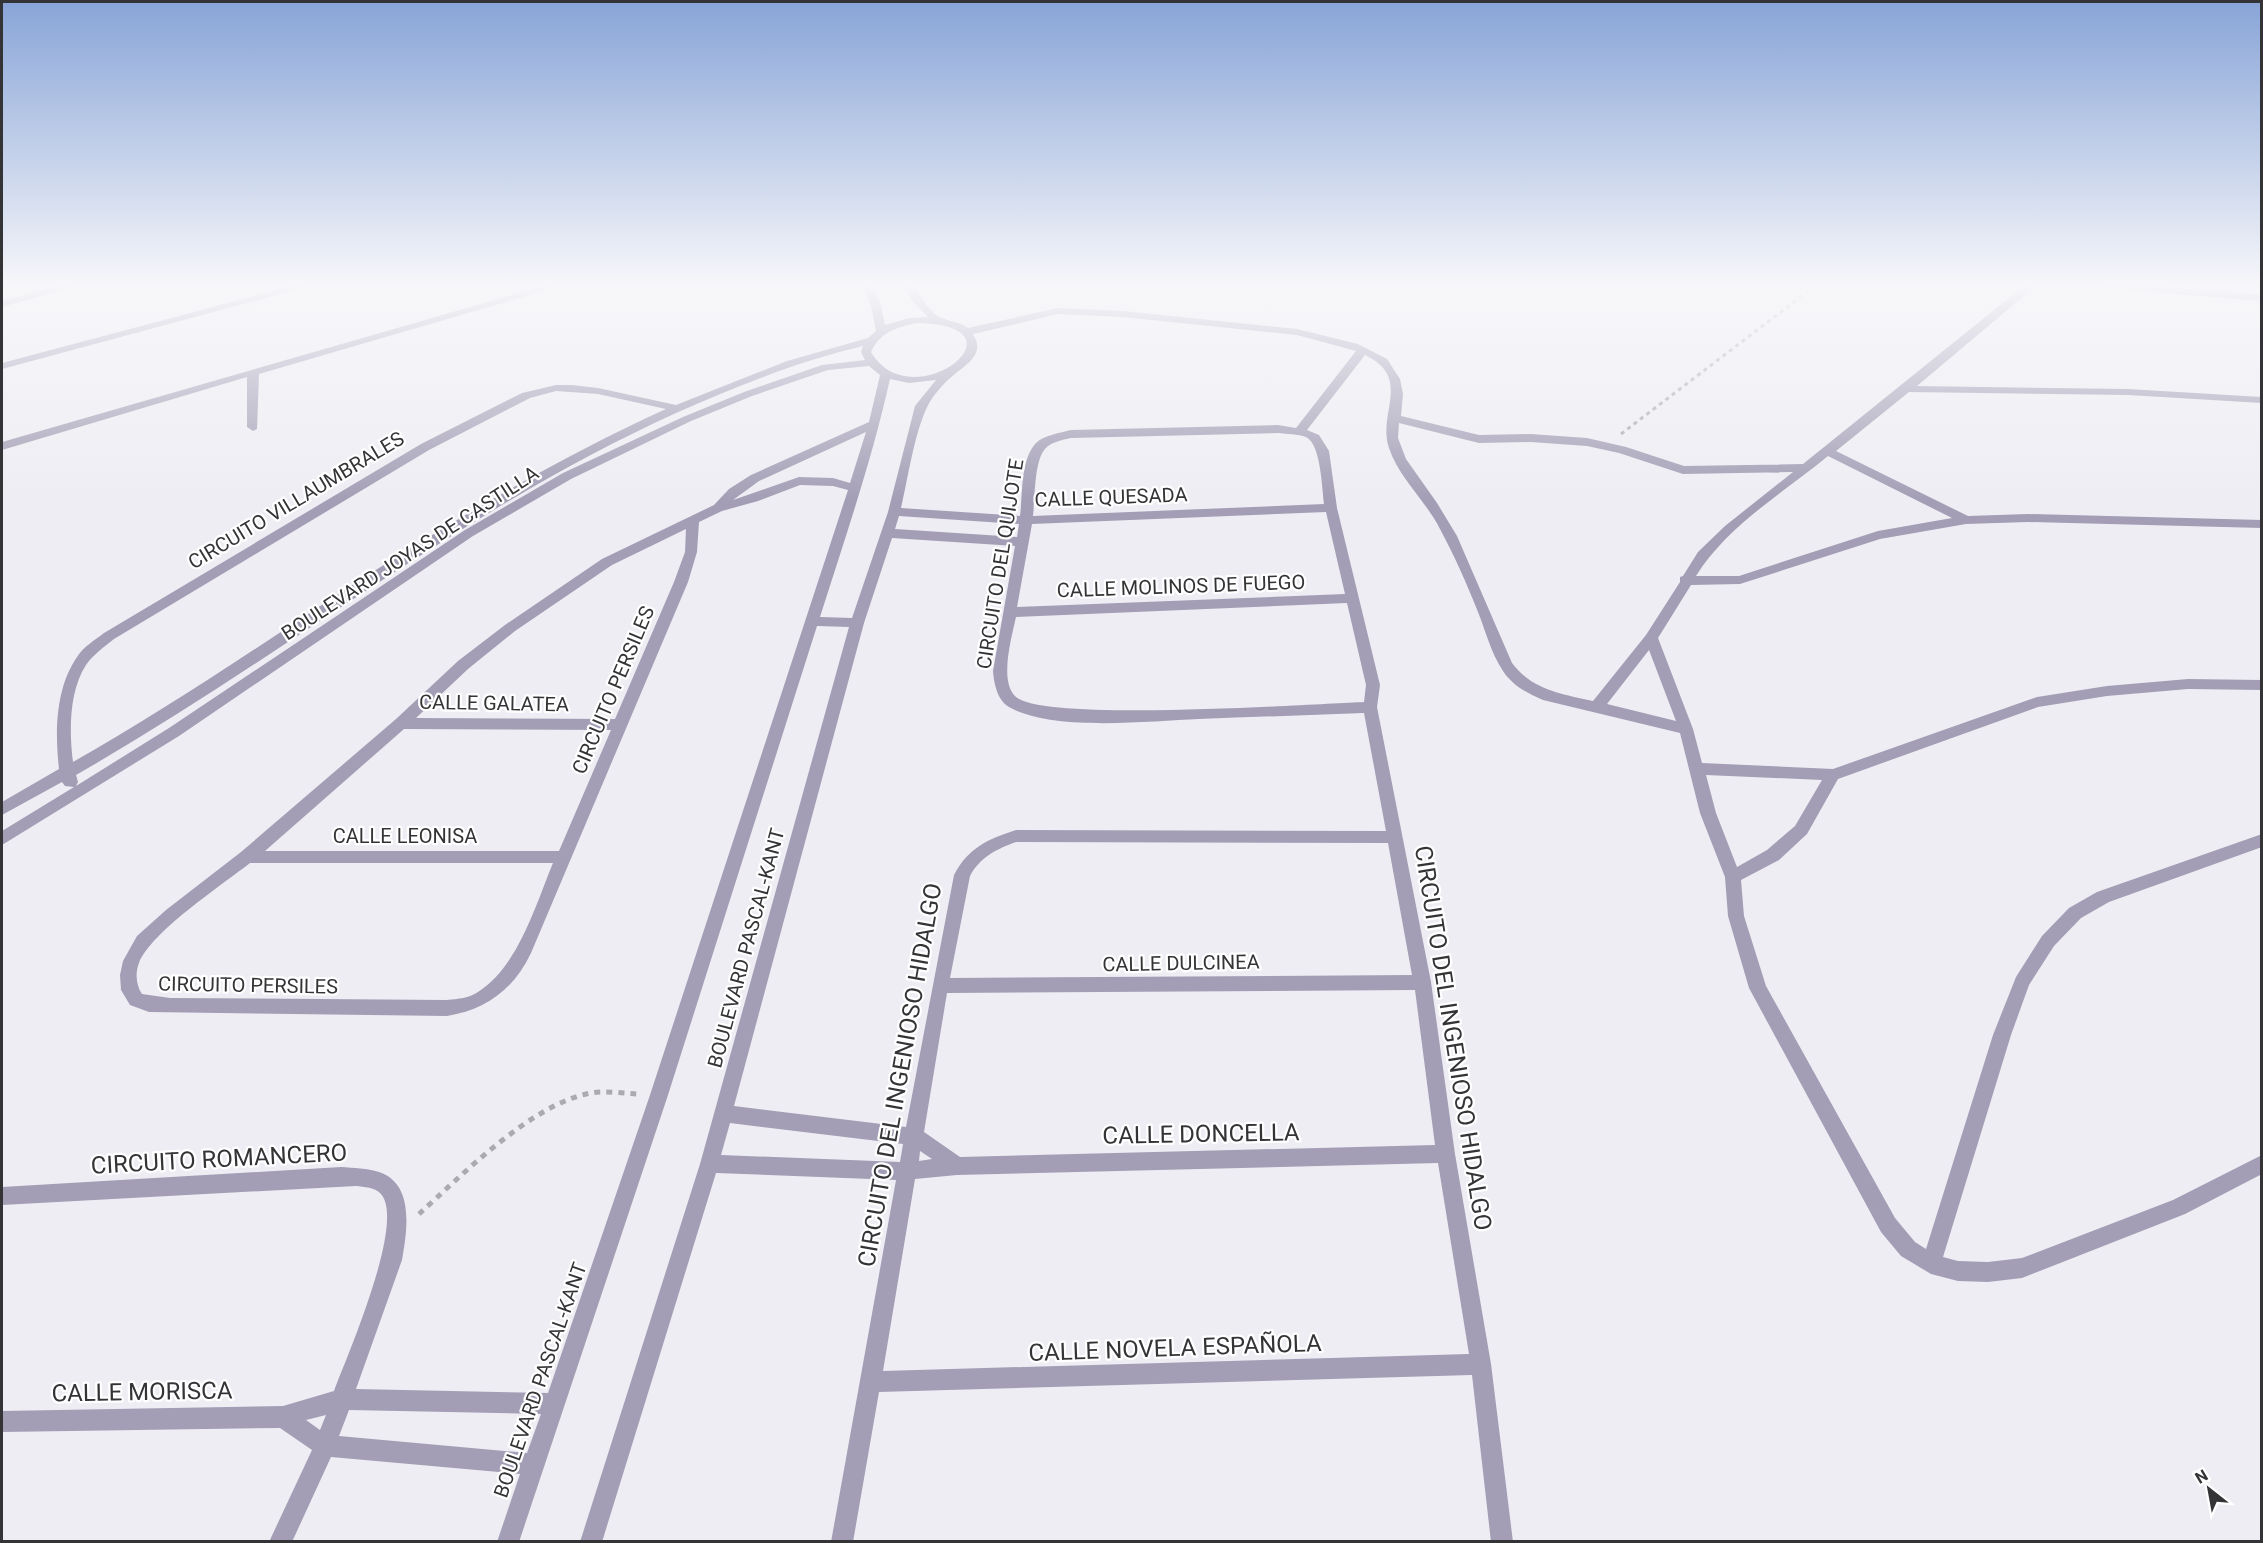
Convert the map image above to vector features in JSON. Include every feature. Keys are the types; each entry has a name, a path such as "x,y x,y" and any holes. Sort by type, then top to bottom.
{"street":[{"path":"2,366 36,357"},
{"path":"2,446 304,357"},
{"name":"BOULEVARD JOYAS DE CASTILLA","path":"2,809 68,774 506,494 600,444 675,408 808,357"},
{"path":"867,357 869,363 885,375 906,379 929,378 950,372 969,357"},
{"path":"1357,357 1299,432 1315,438 1323,451 1331,508 1373,685 1370,707 1394,837"},
{"path":"1374,357 1384,362 1393,376 1397,391 1392,438 1401,461 1439,514 1509,666 1519,680 1541,694 1567,702 1597,706 1686,729"},
{"path":"1597,706 1651,638 1685,580 1703,555 1729,529 1945,357"},
{"name":"BOULEVARD JOYAS DE CASTILLA","path":"2,839 174,732 469,533 567,476 687,419 758,390 826,367 869,363"},
{"path":"253,372 253,428"},
{"name":"BOULEVARD PASCAL-KANT","path":"591,1542 709,1164 857,623 894,512 921,406 950,372"},
{"name":"BOULEVARD PASCAL-KANT","path":"508,1542 659,1095 855,488 874,424 885,375"},
{"name":"CIRCUITO VILLAUMBRALES","path":"74,793 63,749 64,723 72,681 81,661 109,636 425,447 526,395 556,388 572,388 598,391 675,408"},
{"path":"1906,389 2089,391 2262,400"},
{"path":"1395,418 1479,439 1566,440 1606,446 1683,471 1804,468"},
{"name":"CIRCUITO PERSILES","path":"718,508 733,492 755,478 874,424"},
{"name":"CIRCUITO DEL QUIJOTE","path":"1299,432 1239,430 1089,434 1052,439 1041,445 1033,458 1026,520 1000,666 1000,678 1011,702 1024,708 1062,715 1120,716 1370,707"},
{"path":"1827,451 1966,520"},
{"name":"CIRCUITO PERSILES","path":"693,521 691,552 681,582 621,725 523,953 508,976 490,996 476,1003 447,1008 181,1006 149,1004 135,1000 130,990 128,975 130,961 143,941 172,915 247,857 401,723 463,665 510,628 607,562 718,508 754,498 799,481 833,482 855,488"},
{"name":"CALLE QUESADA","path":"894,512 1026,520 1331,508"},
{"path":"1685,580 1710,582 1740,580 1878,535 1966,520 2028,518 2262,524"},
{"path":"886,533 1022,542"},
{"name":"CALLE MOLINOS DE FUEGO","path":"1011,612 1353,598"},
{"path":"812,621 857,623"},
{"path":"1651,638 1686,729 1708,813 1733,878 1739,926 1758,988 1888,1225 1908,1249 1931,1264 1958,1271 1988,1272 2022,1268 2178,1207 2262,1164"},
{"path":"1697,769 1833,775 2037,702 2107,691 2188,684 2262,685"},
{"name":"CALLE GALATEA","path":"401,723 621,725"},
{"path":"1733,878 1773,855 1800,830 1833,775"},
{"name":"CIRCUITO DEL INGENIOSO HIDALGO","path":"842,1542 907,1171 915,1137 939,986 962,875 968,862 977,852 991,844 1016,836 1394,837 1422,982 1446,1154 1480,1364 1502,1542"},
{"path":"1931,1264 2002,1035 2022,982 2048,941 2075,913 2103,897 2262,840"},
{"name":"CALLE LEONISA","path":"247,857 563,857"},
{"name":"CALLE DULCINEA","path":"939,986 1422,982"},
{"path":"723,1113 915,1137 957,1166"},
{"name":"CALLE DONCELLA","path":"709,1164 907,1171 957,1166 1446,1154"},
{"name":"CIRCUITO ROMANCERO","path":"2,1196 341,1176 381,1181 391,1189 396,1206 398,1233 392,1260 325,1446 280,1542"},
{"name":"CALLE NOVELA ESPAÑOLA","path":"870,1382 1480,1364"},
{"name":"CALLE MORISCA","path":"2,1422 283,1417 342,1399 554,1404"},
{"path":"283,1417 325,1446 534,1464"}],"path":[{"path":"1606,446 1722,357"},
{"path":"398,1233 530,1120 564,1101 585,1094 659,1095"}]}
